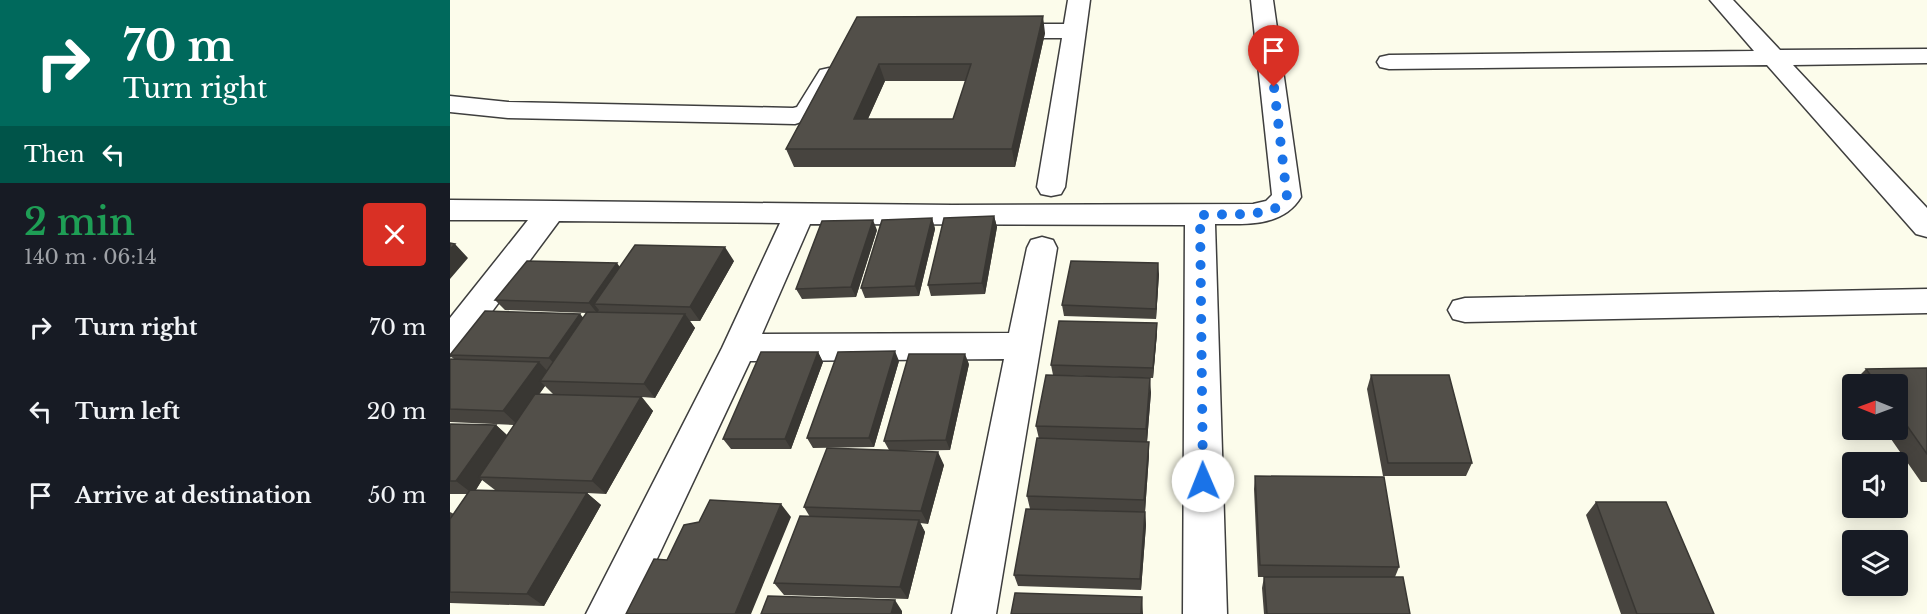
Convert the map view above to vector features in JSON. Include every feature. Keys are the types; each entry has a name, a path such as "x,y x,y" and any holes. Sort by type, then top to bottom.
{"street":[{"path":"1051,187 1079,0"},
{"path":"450,210 799,215 1253,214 1276,208 1287,197 1262,0"},
{"path":"1721,0 1782,57 1927,202"},
{"path":"1739,0 1782,57 1927,226"},
{"path":"981,31 1075,31"},
{"path":"450,104 508,110 795,116 807,112 841,56"},
{"path":"1389,62 1927,56"},
{"path":"450,343 551,211"},
{"path":"608,614 739,348 799,215"},
{"path":"1200,215 1205,614"},
{"path":"974,614 1042,248"},
{"path":"1465,310 1927,301"},
{"path":"739,348 1024,346"}],"building":[{"path":"1043,16 1012,149 786,149 857,17","holes":["879,64 971,64 953,119 854,119"]},
{"path":"994,216 982,283 928,285 944,218"},
{"path":"932,218 915,286 861,288 882,220"},
{"path":"873,220 851,287 796,289 822,221"},
{"path":"635,245 725,247 690,307 594,304"},
{"path":"527,261 617,263 589,303 495,300"},
{"path":"1071,261 1158,263 1156,309 1062,305"},
{"path":"485,311 580,314 549,358 450,355"},
{"path":"587,312 685,314 644,384 540,381"},
{"path":"1059,321 1157,323 1153,368 1051,365"},
{"path":"895,351 869,438 807,438 838,352"},
{"path":"761,352 818,352 785,439 723,439"},
{"path":"909,354 965,354 946,440 884,441"},
{"path":"450,359 539,362 503,411 450,409"},
{"path":"1927,368 1927,454 1908,427 1908,374 1870,374 1866,369"},
{"path":"1046,375 1150,378 1146,429 1036,426"},
{"path":"1371,375 1449,375 1472,463 1388,463"},
{"path":"535,394 641,397 592,481 479,477"},
{"path":"450,424 496,425 456,481 450,481"},
{"path":"1037,438 1149,442 1144,500 1027,496"},
{"path":"827,448 938,452 921,511 804,507"},
{"path":"1255,476 1384,477 1399,567 1260,565"},
{"path":"470,490 587,493 527,594 450,592 450,519"},
{"path":"710,500 781,504 735,614 626,614 654,559 667,560 684,525 699,522"},
{"path":"1596,502 1666,502 1714,614 1637,614"},
{"path":"1026,509 1145,512 1140,579 1014,575"},
{"path":"800,516 919,520 900,587 774,583"},
{"path":"1264,577 1403,577 1410,614 1267,614"},
{"path":"1015,593 1142,597 1141,614 1011,614"},
{"path":"768,596 895,600 891,614 761,614"}],"route":[{"path":"1203,481 1200,215 1253,214 1276,208 1287,197 1274,87"}]}
